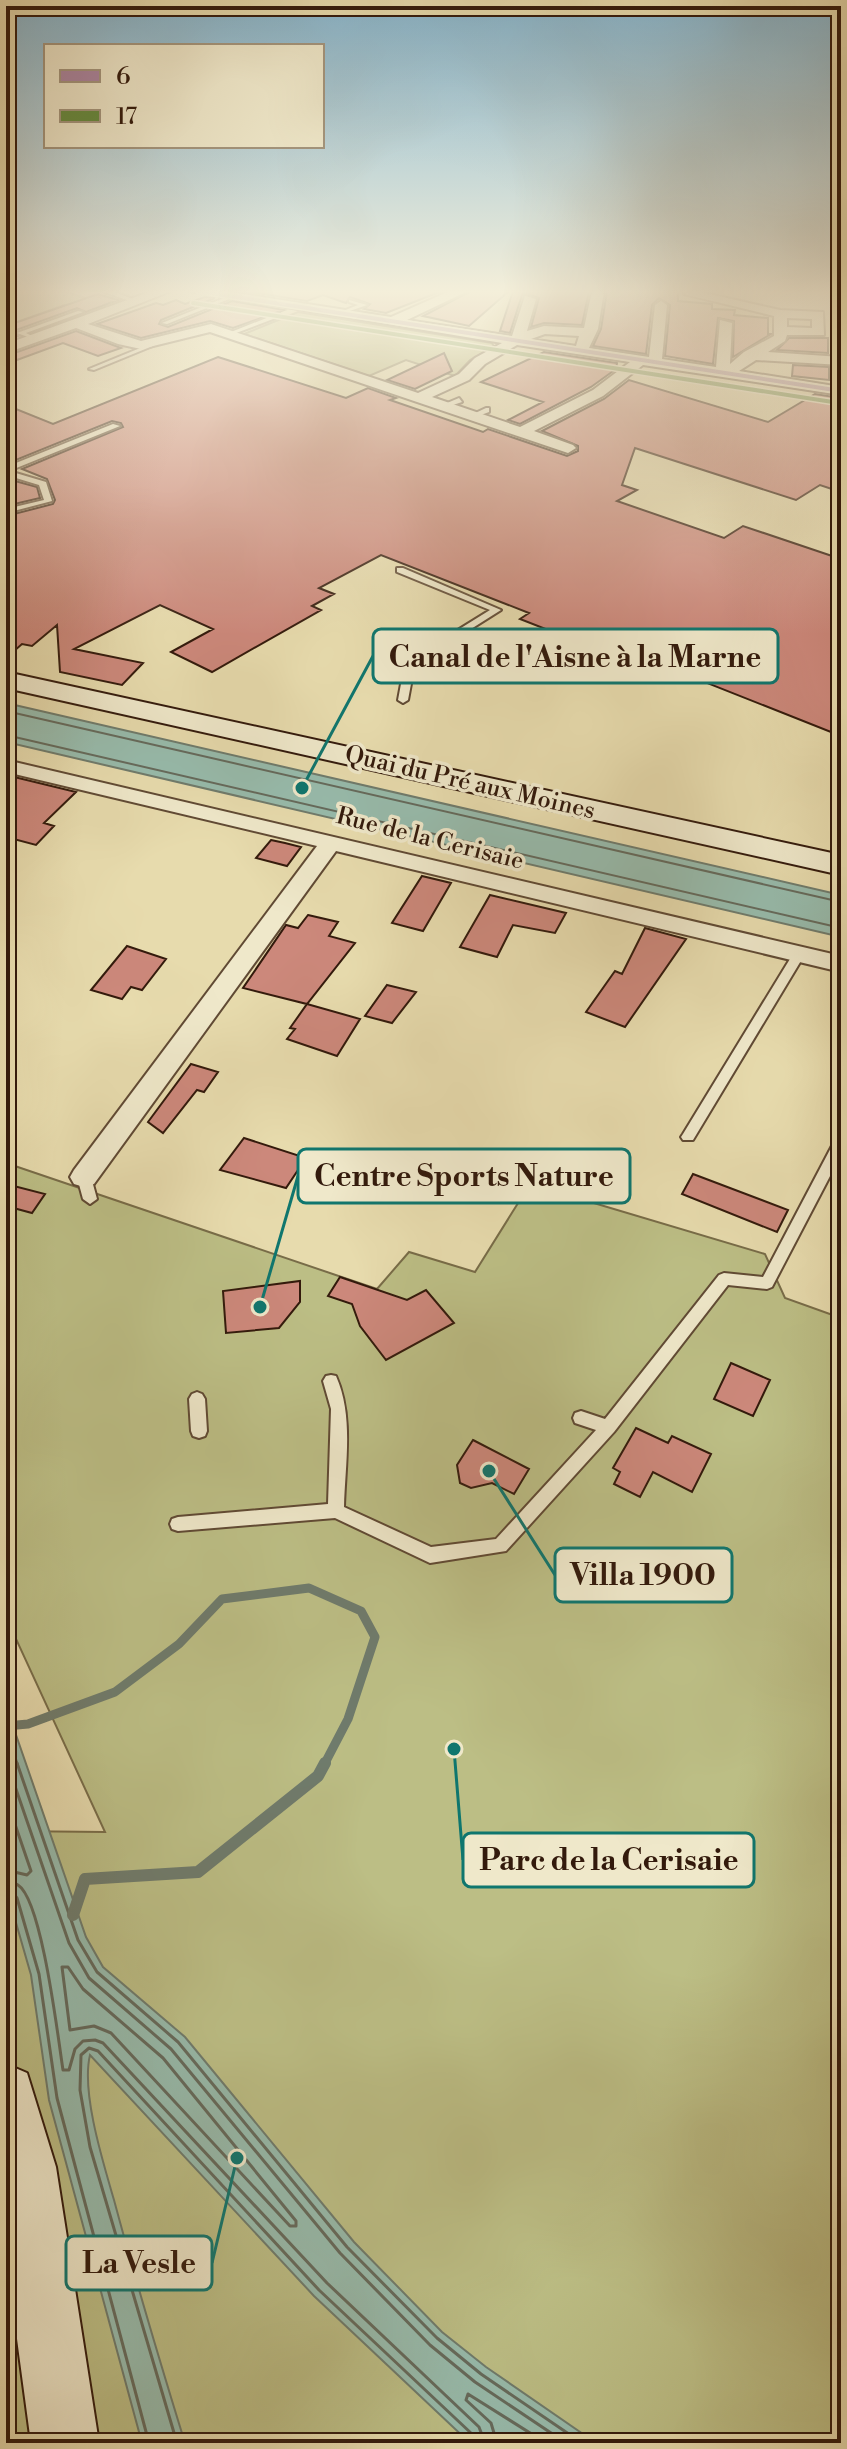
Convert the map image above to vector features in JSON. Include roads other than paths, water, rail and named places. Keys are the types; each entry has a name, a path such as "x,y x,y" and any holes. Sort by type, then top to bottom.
{"street":[{"path":"521,432 575,405"},
{"path":"444,406 479,413 568,448"},
{"name":"Quai du Pré aux Moines","path":"6,680 841,865"},
{"name":"Rue de la Cerisaie","path":"6,766 841,964"},
{"path":"87,1188 331,842"},
{"path":"6,2094 25,2167 65,2443"}],"lane":[{"path":"6,471 116,426"},
{"path":"6,471 43,484 48,501 6,511"},
{"path":"400,570 497,610 422,656 408,673 403,700"},
{"path":"688,1137 799,954"},
{"path":"178,1524 336,1511 430,1555 500,1546 608,1427 724,1279 767,1283 841,1142"},
{"path":"331,1381 339,1409 336,1511"},
{"path":"197,1399 199,1431"},
{"path":"581,1418 608,1427"}],"water":[{"path":"6,703 841,895 841,937 6,742"},
{"path":"6,1706 86,1937 103,1967 185,2037 354,2242 442,2332 486,2367 596,2443 470,2443 314,2296 90,2055 88,2088 99,2147 185,2443 142,2443 49,2100 31,1975 6,1888"}],"waterway":[{"path":"6,1726 28,1724 115,1692 179,1644 222,1599 309,1588 361,1611 375,1637 348,1719 324,1765"},
{"path":"73,1915 85,1879 198,1872 318,1776 325,1763"}],"place":[{"name":"Canal de l'Aisne à la Marne","path":"302,788"},
{"name":"Centre Sports Nature","path":"260,1307"},
{"name":"Villa 1900","path":"489,1471"},
{"name":"Parc de la Cerisaie","path":"454,1749"},
{"name":"La Vesle","path":"237,2158"}]}
